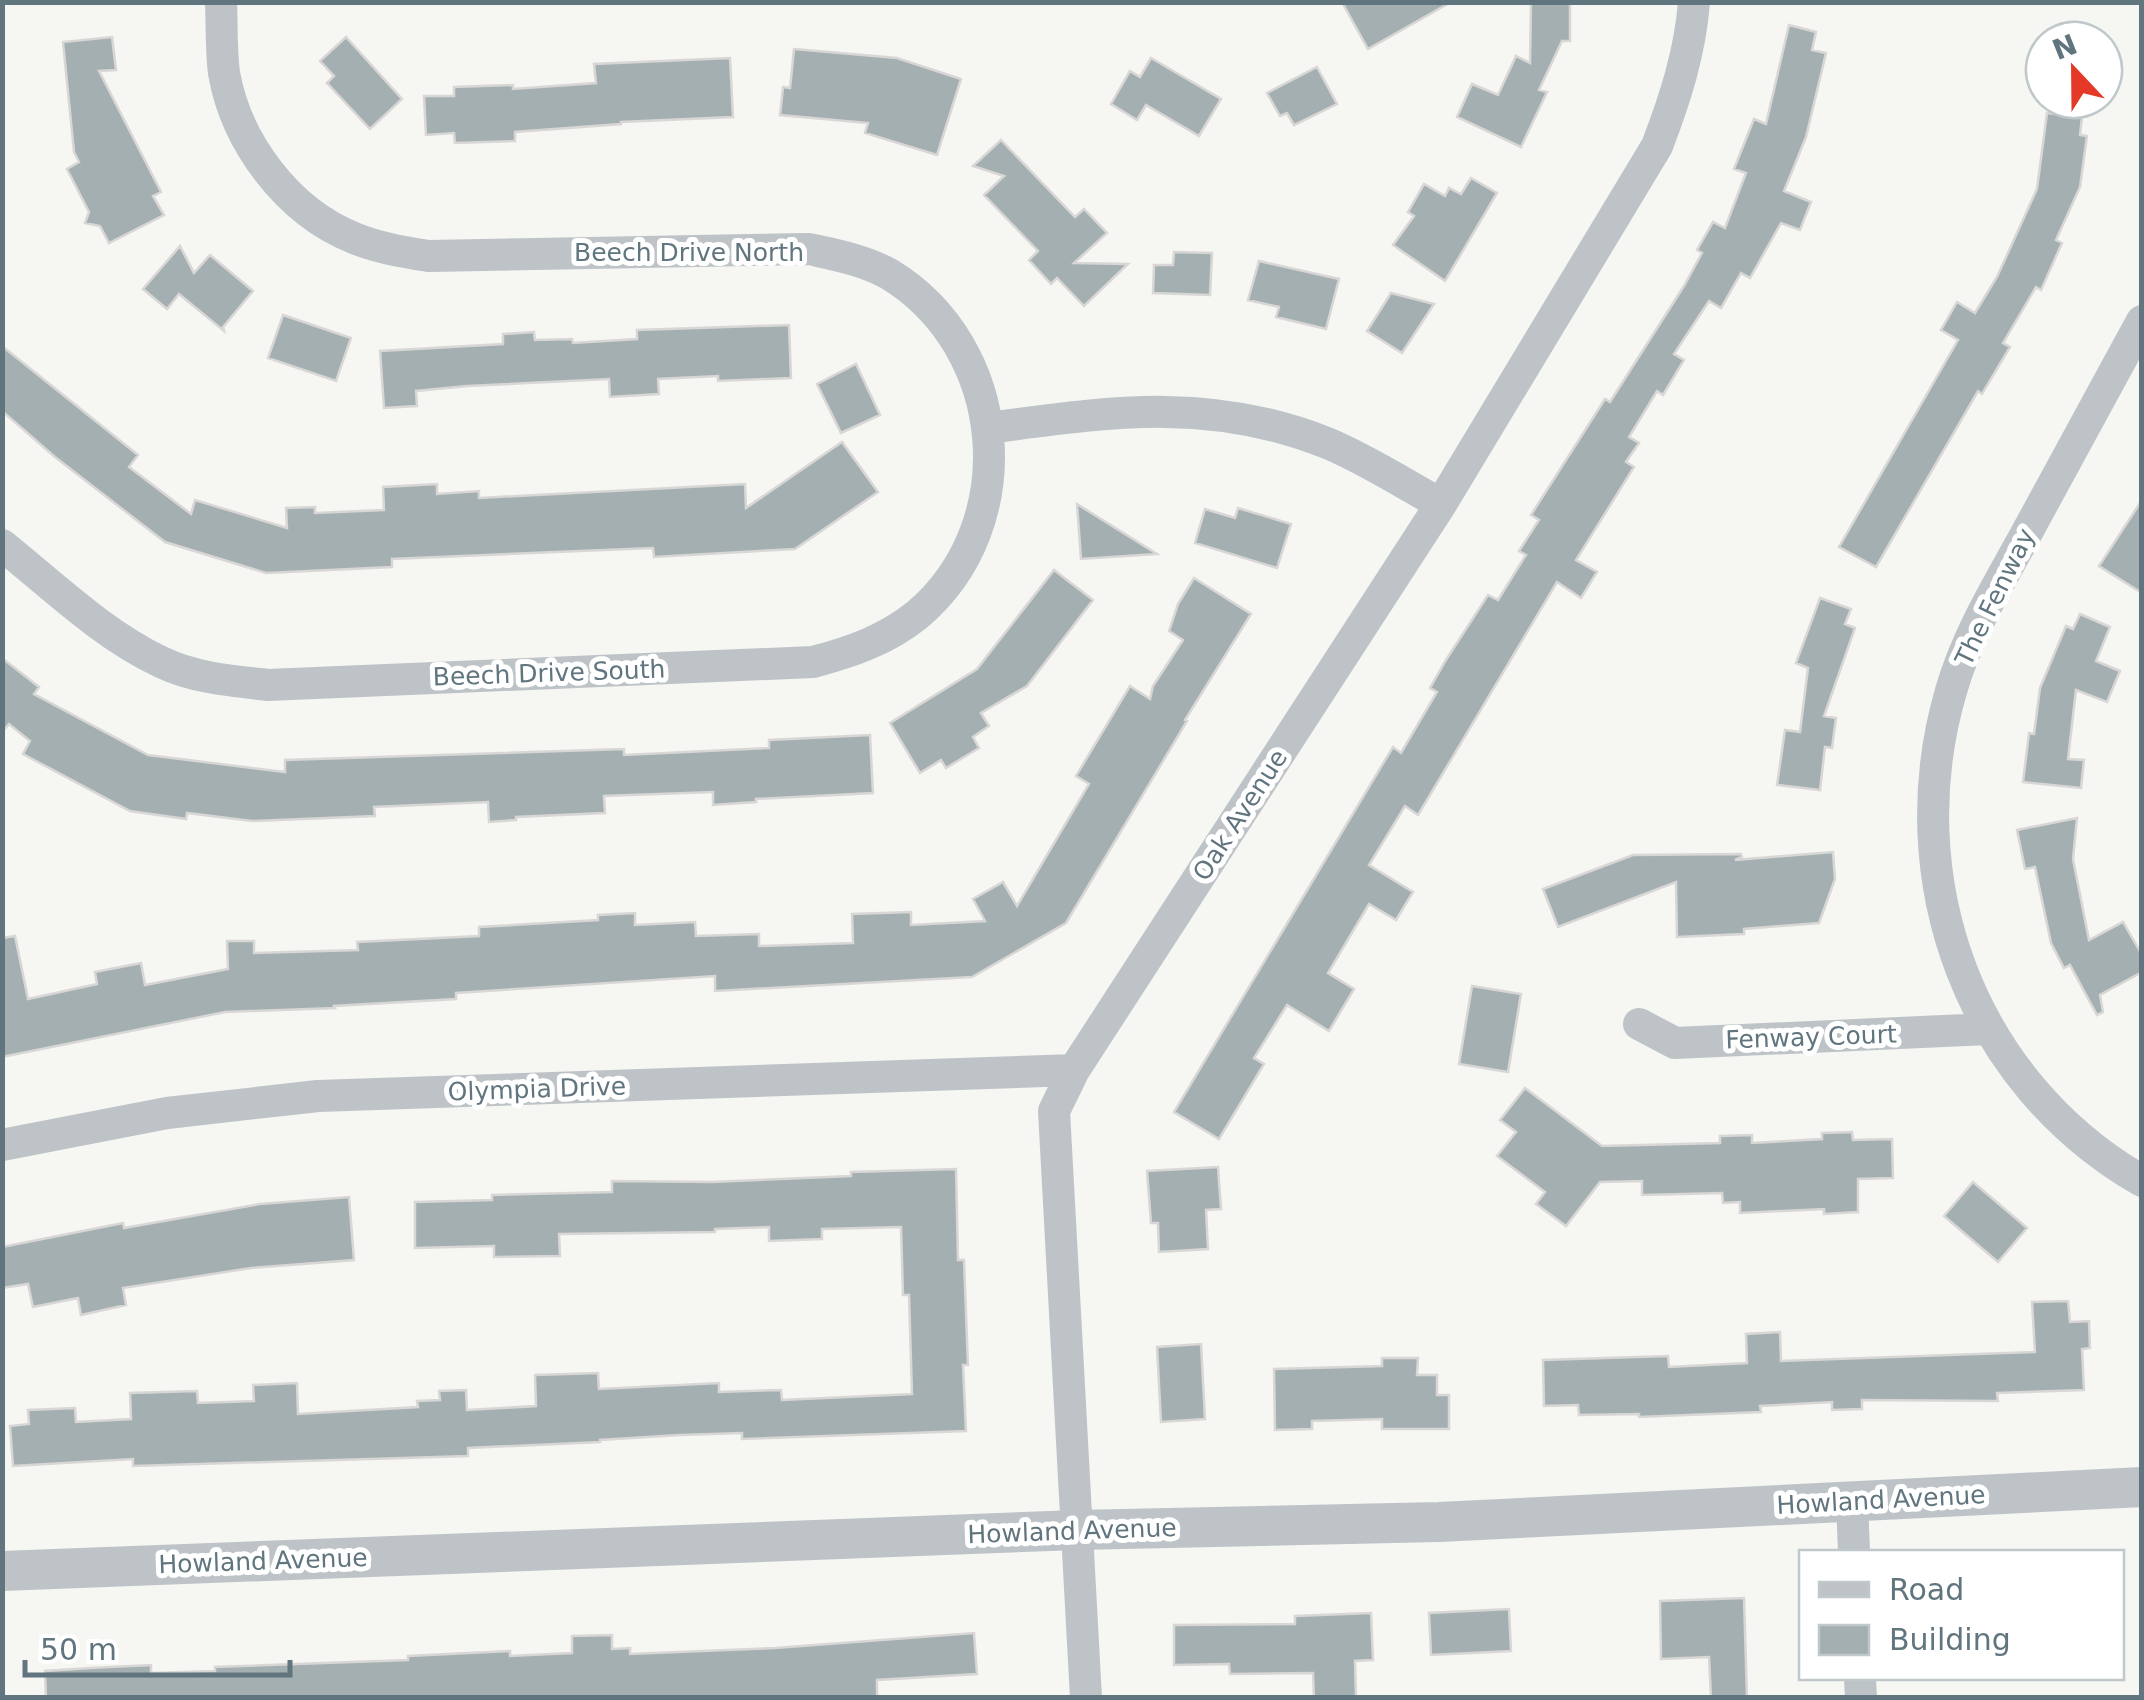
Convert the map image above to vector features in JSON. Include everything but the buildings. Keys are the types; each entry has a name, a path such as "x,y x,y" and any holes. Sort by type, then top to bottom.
{"street":[{"name":"Beech Drive North","path":"221,2 224,72 237,117 256,155 283,188 314,216 351,237 391,250 429,256 809,250 850,258 888,274 926,302 956,336 975,373 988,428"},
{"name":"Oak Avenue","path":"1086,1698 1054,1111 1074,1070 1441,504 1657,146 1678,90 1692,32 1694,2"},
{"name":"The Fenway","path":"2142,321 1972,632 1951,690 1940,736 1933,814 1937,877 1950,942 1988,1029 2023,1082 2062,1124 2107,1161 2142,1181"},
{"path":"988,428 1122,411 1188,411 1245,420 1327,444 1441,504"},
{"name":"Beech Drive South","path":"2,546 116,637 164,663 215,679 268,685 814,662 852,652 888,635 918,614 945,586 970,546 984,504 990,465 988,428"},
{"name":"Fenway Court","path":"1638,1024 1675,1043 1988,1029"},
{"name":"Olympia Drive","path":"2,1145 167,1113 318,1096 1074,1070"},
{"name":"Howland Avenue","path":"2,1571 1077,1530 1439,1522 2142,1487"},
{"path":"1852,1501 1854,1550"}]}
